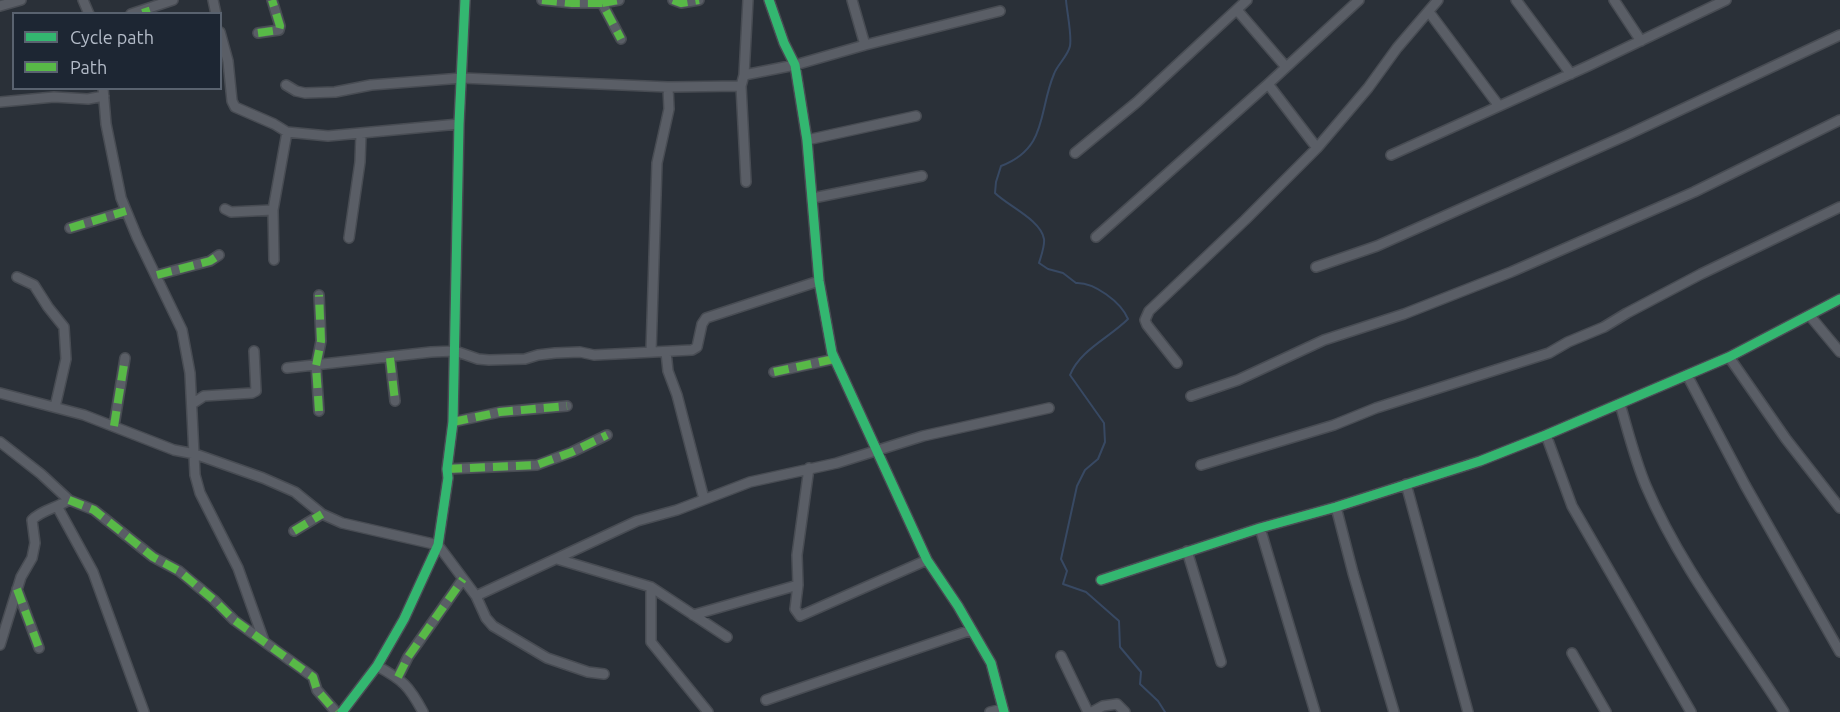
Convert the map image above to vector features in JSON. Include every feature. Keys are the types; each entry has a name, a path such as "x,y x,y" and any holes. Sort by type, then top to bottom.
{"street":[{"path":"0,6 21,0"},
{"path":"146,11 173,0"},
{"path":"258,33 279,30 280,26 272,0"},
{"path":"342,712 378,666 404,619 438,545 448,478 453,422 459,124 465,0"},
{"path":"542,0 602,3 619,0"},
{"path":"673,0 681,3 699,0"},
{"path":"746,182 741,86 744,75 748,0"},
{"path":"769,0 784,43 795,65 807,140 819,281 834,359 927,560 991,663 1003,710 990,712"},
{"path":"852,0 865,45"},
{"path":"1075,153 1137,102 1247,0"},
{"path":"1096,237 1359,0"},
{"path":"1177,363 1147,325 1146,315 1317,148 1438,0"},
{"path":"1516,0 1571,74"},
{"path":"1614,0 1641,41"},
{"path":"1391,155 1461,126 1726,0"},
{"path":"602,3 621,39"},
{"path":"1237,10 1286,67"},
{"path":"744,75 795,65 1000,11"},
{"path":"1429,12 1499,106"},
{"path":"1316,267 1377,246 1616,140 1840,35"},
{"path":"222,39 228,61 232,101 235,107 274,124 286,132 328,136 459,124"},
{"path":"286,85 296,91 335,92 371,85 462,78 668,87 741,86"},
{"path":"1268,84 1317,148"},
{"path":"651,352 657,163 669,109 668,87"},
{"path":"0,102 54,97 88,99 104,92 106,124 121,198 137,237 182,330 190,373 195,475 200,494 238,568 264,641"},
{"path":"807,140 916,116"},
{"path":"1191,396 1238,380 1324,340 1404,314 1511,272 1694,192 1840,120"},
{"path":"274,260 273,210 286,132"},
{"path":"349,238 360,162 361,133"},
{"path":"813,198 922,176"},
{"path":"1201,465 1334,425 1376,408 1549,353 1568,342 1604,327 1701,274 1840,207"},
{"path":"225,209 231,212 273,210"},
{"path":"70,228 126,211"},
{"path":"157,275 210,261 219,255"},
{"path":"17,277 34,285 64,327 66,359 55,407"},
{"path":"287,368 455,351 478,359 489,360 525,359 555,353 615,354 692,350 697,346 702,324 706,318 819,281"},
{"path":"319,295 321,341 316,366 319,411"},
{"path":"1101,580 1260,528 1336,507 1480,461 1729,357 1840,298"},
{"path":"1810,315 1840,352"},
{"path":"192,404 204,396 256,391 254,351"},
{"path":"666,352 668,371 677,395 704,499"},
{"path":"1729,357 1779,430 1840,508"},
{"path":"114,426 125,358"},
{"path":"390,358 395,401"},
{"path":"774,372 834,359"},
{"path":"1687,375 1745,485 1840,652"},
{"path":"0,393 55,407 114,426 174,450 195,454 263,478 295,492 322,514 342,523 438,545 476,596 486,618 493,626 547,658 588,672 604,674"},
{"path":"1620,404 1646,485 1671,537 1715,610 1784,712"},
{"path":"453,422 500,412 521,412 544,407 567,406"},
{"path":"476,596 637,522 677,510 750,482 837,462 923,436 1049,408"},
{"path":"447,469 537,465 572,452 607,435"},
{"path":"1546,435 1572,506 1691,712"},
{"path":"0,442 41,474 69,500 94,510 153,556 179,571 234,620 312,677 317,690 336,712"},
{"path":"809,468 798,542 798,585 795,609 800,616 927,560"},
{"path":"1406,484 1468,712"},
{"path":"0,645 17,589 32,558 35,543 32,520 41,513 58,508 69,500"},
{"path":"1336,507 1394,712"},
{"path":"58,508 93,572 144,712"},
{"path":"294,531 322,514"},
{"path":"1260,528 1315,712"},
{"path":"1187,551 1221,662"},
{"path":"557,559 651,587 727,637"},
{"path":"398,677 408,657 463,579"},
{"path":"693,615 798,585"},
{"path":"651,587 651,642 708,712"},
{"path":"17,589 39,648"},
{"path":"766,700 971,630"},
{"path":"1572,653 1606,712"},
{"path":"1061,656 1090,712 1103,706 1117,704 1125,712"},
{"path":"378,666 398,677 412,690 423,712"}],"waterway":[{"path":"1066,0 1070,36 1069,50 1054,74 1034,139 1027,149 1001,166 995,193 1031,220 1042,232 1044,245 1039,263 1048,269 1063,273 1076,283 1099,289 1119,306 1128,319 1088,351 1070,375 1104,423 1105,442 1098,459 1085,470 1077,486 1061,559 1067,571 1063,584 1086,592 1119,621 1120,647 1141,672 1140,684 1158,701 1165,712"}],"marked path":[{"path":"258,33 279,30 280,26 272,0"},
{"path":"542,0 602,3 621,39"},
{"path":"602,3 619,0"},
{"path":"673,0 681,3 699,0"},
{"path":"145,8 146,12"},
{"path":"70,228 126,211"},
{"path":"157,275 210,261 219,255"},
{"path":"319,295 321,341 316,366 319,411"},
{"path":"114,426 125,358"},
{"path":"390,358 395,401"},
{"path":"774,372 834,359"},
{"path":"453,422 500,412 567,406"},
{"path":"447,469 537,465 572,452 607,435"},
{"path":"69,500 94,510 153,557 179,571 234,620 313,677 317,690 336,712"},
{"path":"294,531 322,514"},
{"path":"398,677 408,657 463,579"},
{"path":"17,589 39,648"}],"cycle path":[{"path":"342,712 377,666 404,619 438,545 448,478 453,422 459,124 465,0"},
{"path":"769,0 784,43 795,65 807,140 819,281 832,353 927,560 958,606 991,663 1004,712"},
{"path":"1101,580 1260,528 1336,507 1480,461 1729,357 1840,299"}]}
